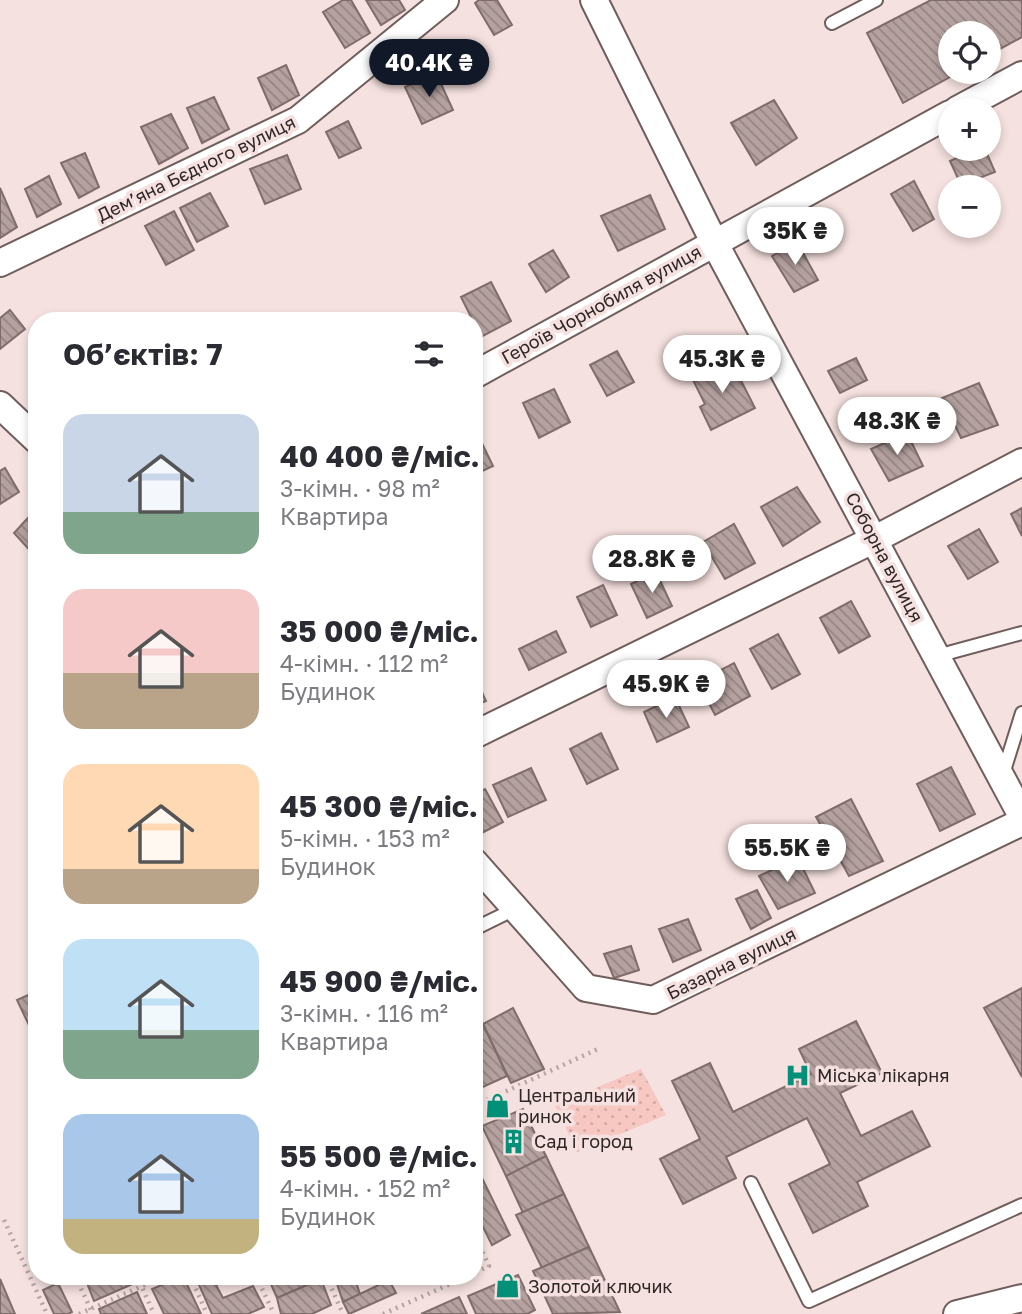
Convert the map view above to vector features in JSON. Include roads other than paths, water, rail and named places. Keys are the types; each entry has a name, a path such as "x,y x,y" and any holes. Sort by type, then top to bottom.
{"street":[{"name":"Дем’яна Бєдного вулиця","path":"0,263 298,120 445,0"},
{"name":"Соборна вулиця","path":"594,0 714,242 1022,816"},
{"path":"979,98 1022,75"},
{"name":"Героїв Чорнобиля вулиця","path":"483,370 938,121"},
{"path":"0,405 28,431"},
{"path":"483,731 875,539 1022,461"},
{"name":"Базарна вулиця","path":"483,872 586,988 653,1000 1022,822"},
{"path":"957,1314 1022,1298"}],"lane":[{"path":"832,23 876,0"},
{"path":"937,656 1022,633"},
{"path":"1002,777 1022,713"},
{"path":"483,925 515,909"},
{"path":"751,1184 809,1301 1022,1205"}],"place":[{"name":"Міська лікарня","path":"797,1075"},
{"name":"Центральний ринок","path":"498,1105"},
{"name":"Сад і город","path":"514,1141"},
{"name":"Золотой ключик","path":"508,1286"}]}
